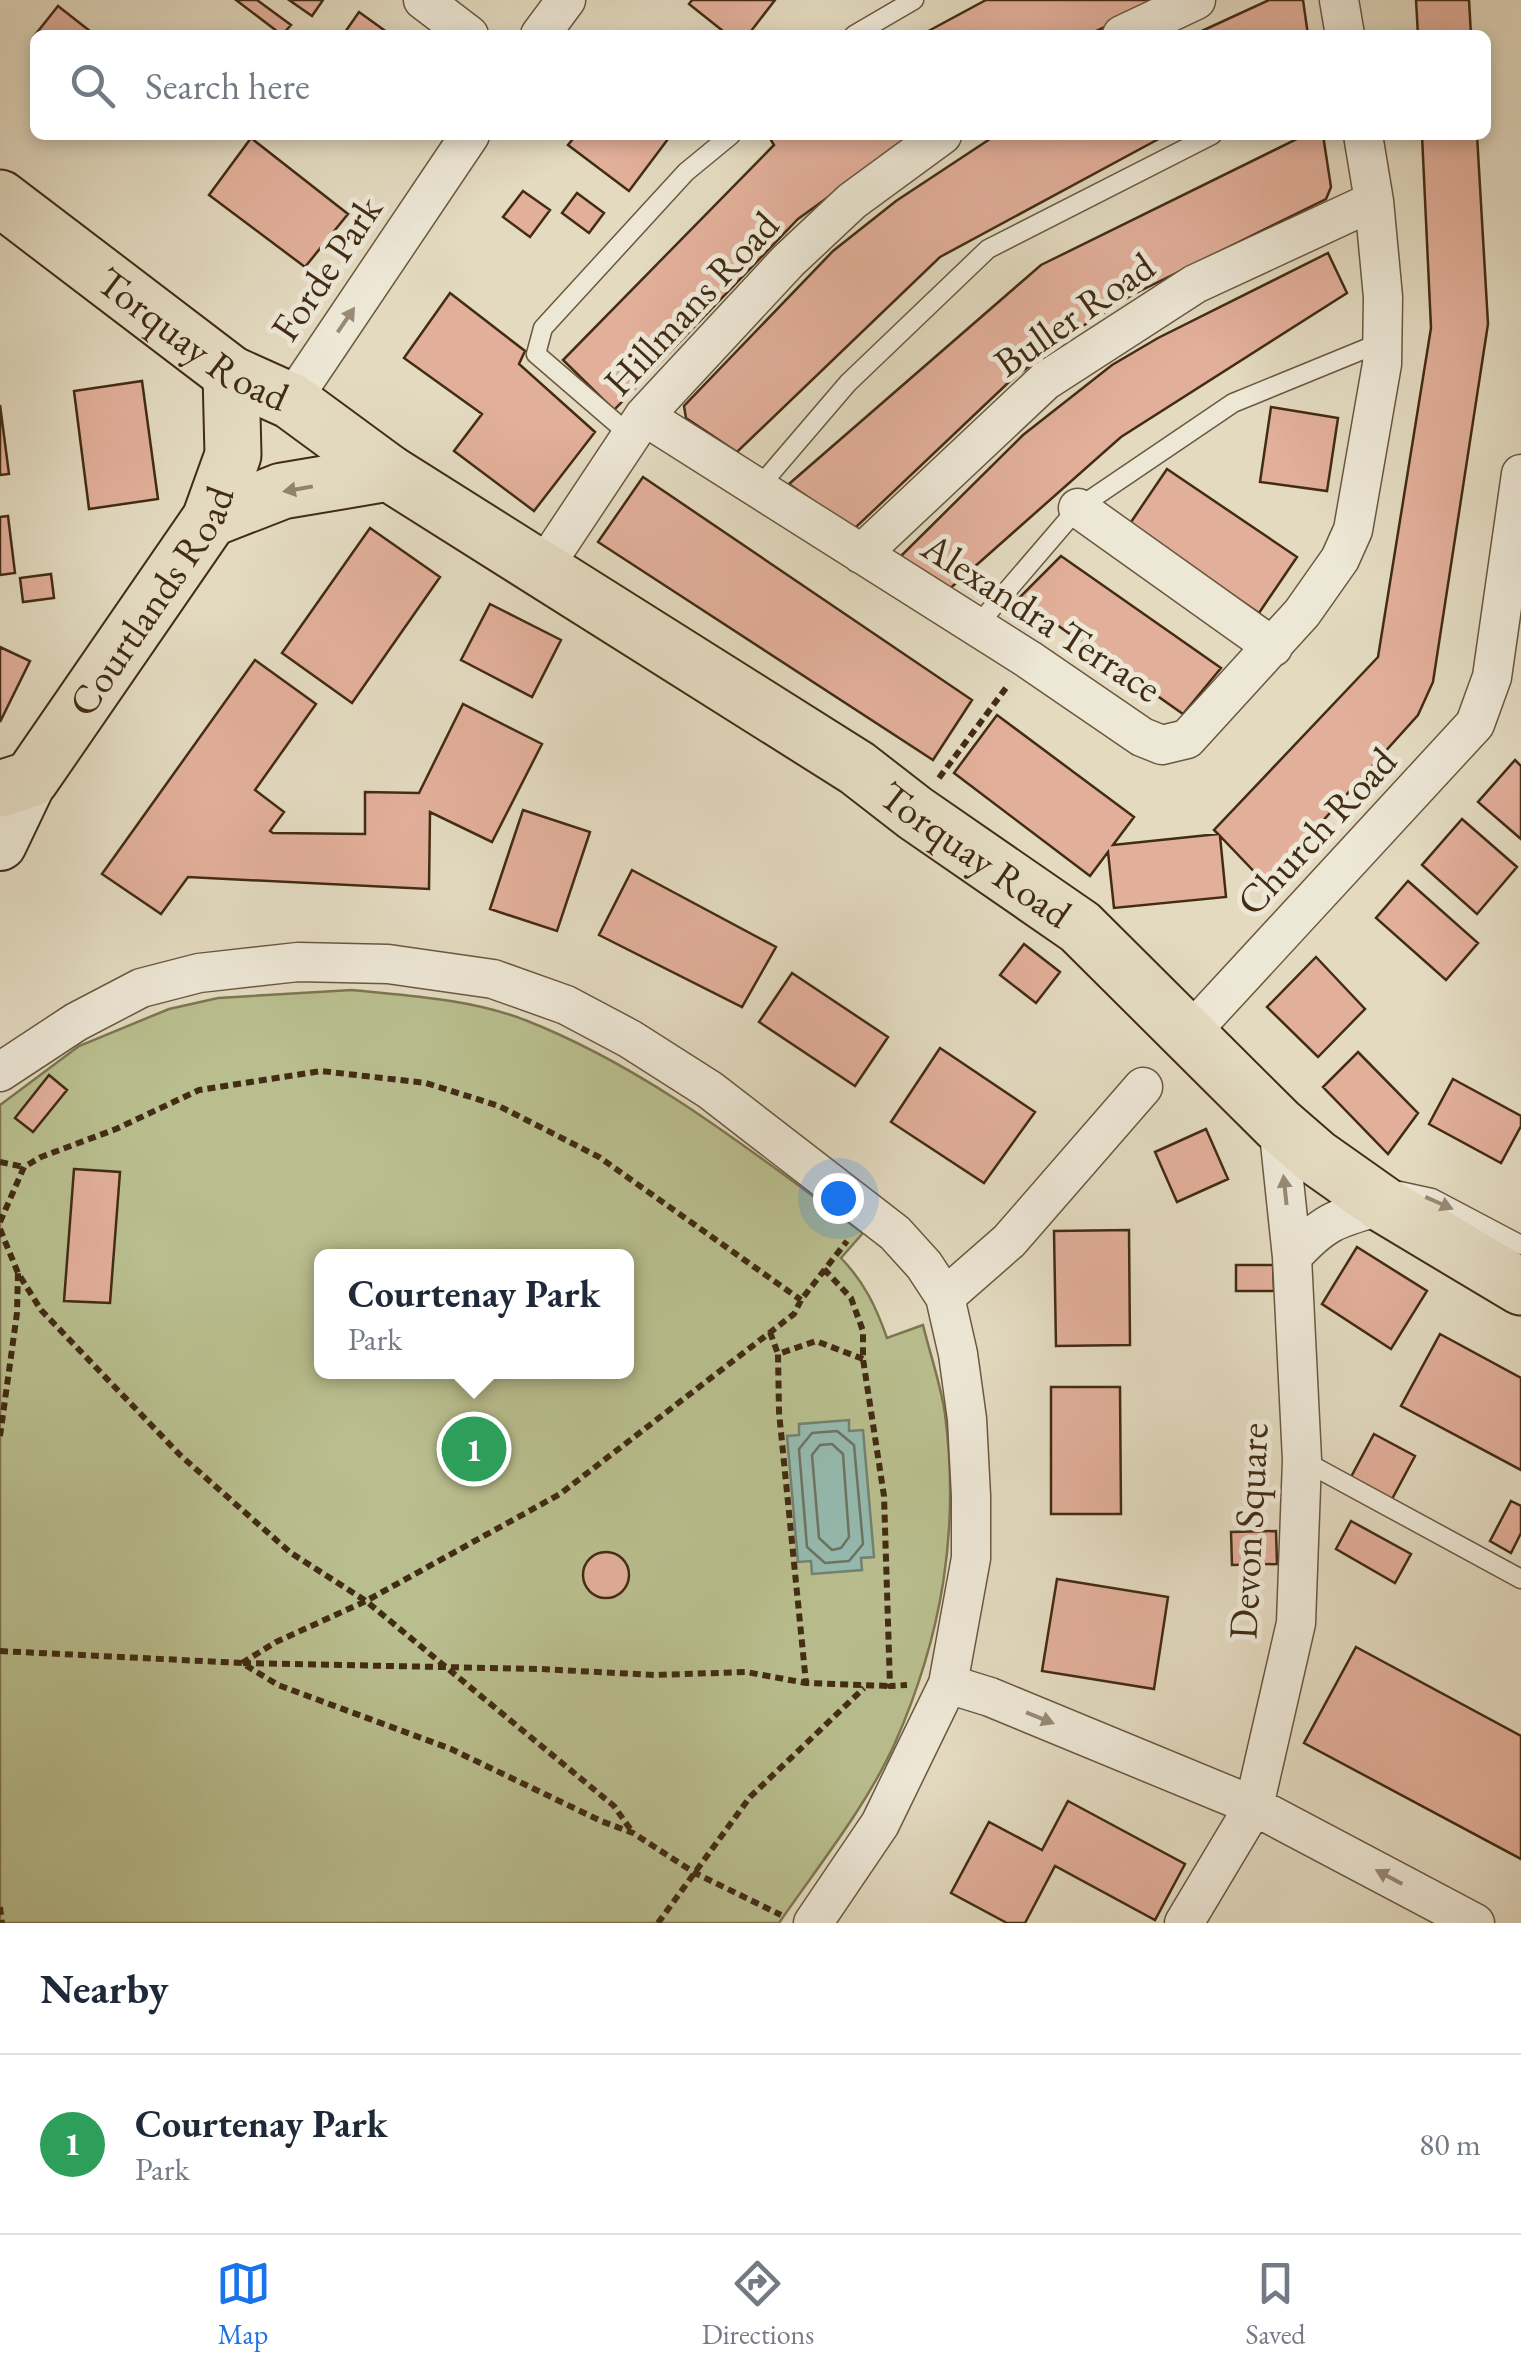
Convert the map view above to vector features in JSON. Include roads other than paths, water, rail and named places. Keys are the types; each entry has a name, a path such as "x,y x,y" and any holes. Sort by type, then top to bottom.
{"main road":[{"name":"Torquay Road","path":"0,198 231,374 291,401 389,473 857,768 1080,926 1278,1124 1367,1194 1521,1287"},
{"name":"Courtlands Road","path":"16,784 210,520 233,455 231,374"},
{"path":"210,520 282,491 389,473"},
{"path":"0,844 16,784"}],"street":[{"path":"423,0 462,30"},
{"path":"544,30 566,0"},
{"path":"1133,30 1196,0"},
{"path":"1339,0 1345,30"},
{"name":"Forde Park","path":"291,401 467,140"},
{"name":"Hillmans Road","path":"543,568 637,426 788,260 852,202 935,140"},
{"name":"Alexandra Terrace","path":"637,426 759,487 1028,659 1142,737 1162,745 1187,738 1302,612 1340,559 1353,530 1382,364 1383,298 1364,140"},
{"name":"Buller Road","path":"861,554 1046,381 1195,284 1374,201"},
{"name":"Church Road","path":"1188,1035 1475,724 1507,674 1521,474"},
{"path":"1078,508 1273,647"},
{"path":"12,1062 141,988 199,973 298,962 370,963 493,979 566,1006 630,1039 710,1090 905,1243 945,1297 958,1354 972,1496 971,1558 948,1684 880,1824 803,1922"},
{"path":"945,1297 1009,1241 1143,1087"},
{"name":"Devon Square","path":"1184,1923 1254,1806 1296,1623 1302,1460 1292,1256 1278,1124"},
{"path":"1292,1256 1314,1232 1367,1194"},
{"path":"948,1684 990,1697 1254,1806 1475,1923"}],"lane":[{"path":"863,30 914,0"},
{"path":"637,426 536,354 543,328 686,172 725,140"},
{"path":"759,487 848,383 988,250 1202,140"},
{"path":"975,628 1078,508 1233,403 1382,342"},
{"path":"1367,1194 1432,1198 1521,1245"},
{"path":"1302,1460 1521,1579"}],"water":[{"path":"849,1420 849,1431 863,1430 874,1557 861,1558 862,1570 812,1574 811,1561 798,1562 787,1436 799,1435 799,1424"}],"place":[{"name":"Courtenay Park","path":"474,1449"}]}
